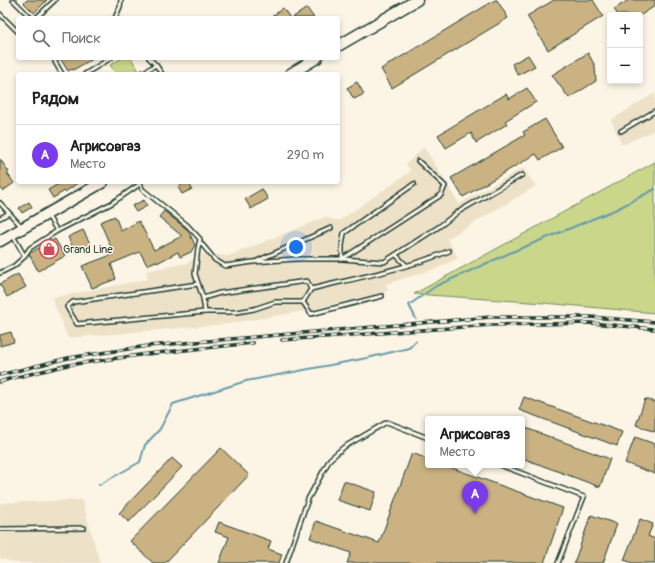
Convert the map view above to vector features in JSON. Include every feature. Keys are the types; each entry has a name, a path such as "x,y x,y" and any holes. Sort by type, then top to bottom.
{"main road":[{"path":"340,45 417,0"},
{"path":"293,72 314,60"},
{"path":"0,241 100,184"}],"lane":[{"path":"14,0 29,16"},
{"path":"38,16 55,0"},
{"path":"116,16 121,0"},
{"path":"0,14 16,30"},
{"path":"56,60 55,62 61,72"},
{"path":"88,72 108,60"},
{"path":"151,60 161,72"},
{"path":"144,72 156,65"},
{"path":"620,131 655,111"},
{"path":"342,259 441,194 445,186 418,161"},
{"path":"140,184 142,190 187,225 200,239 200,242 215,260 225,266 253,262 296,259 342,259 384,262 440,226 458,212 522,175"},
{"path":"0,273 14,266 30,248 57,230 112,203 139,184"},
{"path":"342,259 344,233 414,184"},
{"path":"0,204 23,228"},
{"path":"0,218 9,213"},
{"path":"47,214 57,230"},
{"path":"253,262 331,228"},
{"path":"12,234 24,255"},
{"path":"200,242 195,274 203,298 205,312"},
{"path":"303,302 311,289 406,265 435,257 449,251"},
{"path":"396,255 406,265"},
{"path":"384,262 384,271"},
{"path":"203,298 220,293 307,281 311,289"},
{"path":"198,284 73,302 67,307 77,324 205,312 237,312 254,309 275,302 303,302"},
{"path":"303,302 311,314 382,296"},
{"path":"286,563 308,499 330,459 344,447 387,422 425,437"},
{"path":"508,468 584,497 558,563"},
{"path":"0,529 84,528"}],"shaded area":[{"path":"655,93 655,130 622,145 611,120"},
{"path":"424,147 459,204 523,168 536,186 447,239 458,258 438,268 386,284 388,291 310,310 227,324 68,338 52,298 148,279 146,271 187,263 204,254 229,256 325,217 339,221 411,171 406,164"},
{"path":"82,500 100,563 17,563 0,558 0,503"}],"green space":[{"path":"119,60 132,60 139,71 115,72 110,65"},
{"path":"655,162 655,313 544,303 414,294"}],"building":[{"path":"27,0 47,0 34,13 24,3"},
{"path":"497,0 508,18 392,88 381,69"},
{"path":"554,0 593,0 603,16 548,50 527,16"},
{"path":"629,0 655,0 655,6 643,14 643,12 616,12 614,9"},
{"path":"283,8 289,16 273,16"},
{"path":"307,8 313,16 295,16"},
{"path":"588,53 595,66 596,81 569,98 552,75"},
{"path":"528,55 535,66 518,75 512,64"},
{"path":"61,60 90,60 73,70 68,71"},
{"path":"357,82 364,94 354,99 347,88"},
{"path":"527,88 536,102 505,121 507,124 476,143 471,133 446,148 438,135 506,94 509,99"},
{"path":"545,119 562,147 540,160 536,154 463,197 451,178 525,135 523,132"},
{"path":"0,159 9,172 7,173 14,183 3,191 0,187"},
{"path":"58,184 76,184 53,198 48,190"},
{"path":"182,184 189,184 192,189 182,194 178,187"},
{"path":"262,189 268,199 251,209 245,199"},
{"path":"144,200 147,206 136,212 132,206"},
{"path":"29,202 32,207 22,213 19,208"},
{"path":"164,211 188,230 195,245 191,252 180,257 178,252 157,263 156,261 147,265 140,252 111,264 116,279 92,288 82,266 114,254 100,222 115,216 121,231 139,221 154,250 182,236 159,217"},
{"path":"83,230 91,245 75,252 68,237"},
{"path":"55,239 65,256 38,271 29,254"},
{"path":"18,274 26,287 7,297 0,284"},
{"path":"11,332 14,342 0,346 0,335"},
{"path":"524,397 622,432 617,446 519,410"},
{"path":"645,399 655,402 655,432 636,425"},
{"path":"525,428 610,459 600,487 525,459"},
{"path":"635,437 655,444 655,474 625,463"},
{"path":"221,448 249,475 165,563 153,563 130,541"},
{"path":"412,453 425,458 425,468 452,468 563,508 544,563 347,563 351,553 310,538 316,521 379,543"},
{"path":"172,458 182,467 129,522 119,513"},
{"path":"344,481 376,492 370,511 337,500"},
{"path":"591,515 617,524 603,563 574,563"},
{"path":"640,519 653,524 648,536 655,539 655,563 633,563 624,560"},
{"path":"219,522 271,541 268,549 282,554 279,563 219,563 229,537 215,532"}],"waterway":[{"path":"416,319 409,305 436,286 512,252 617,209 655,189"},
{"path":"99,485 140,462 145,445 160,429 173,404 246,381 367,358 409,348 416,341"}],"railway":[{"path":"0,375 68,358 148,346 491,317 590,317 655,322"},
{"path":"282,340 492,325 591,323 655,329"},
{"path":"0,382 68,365 147,354 253,343"}],"place":[{"name":"Grand Line","path":"49,249"},
{"name":"Агрисовгаз","path":"475,514"}]}
